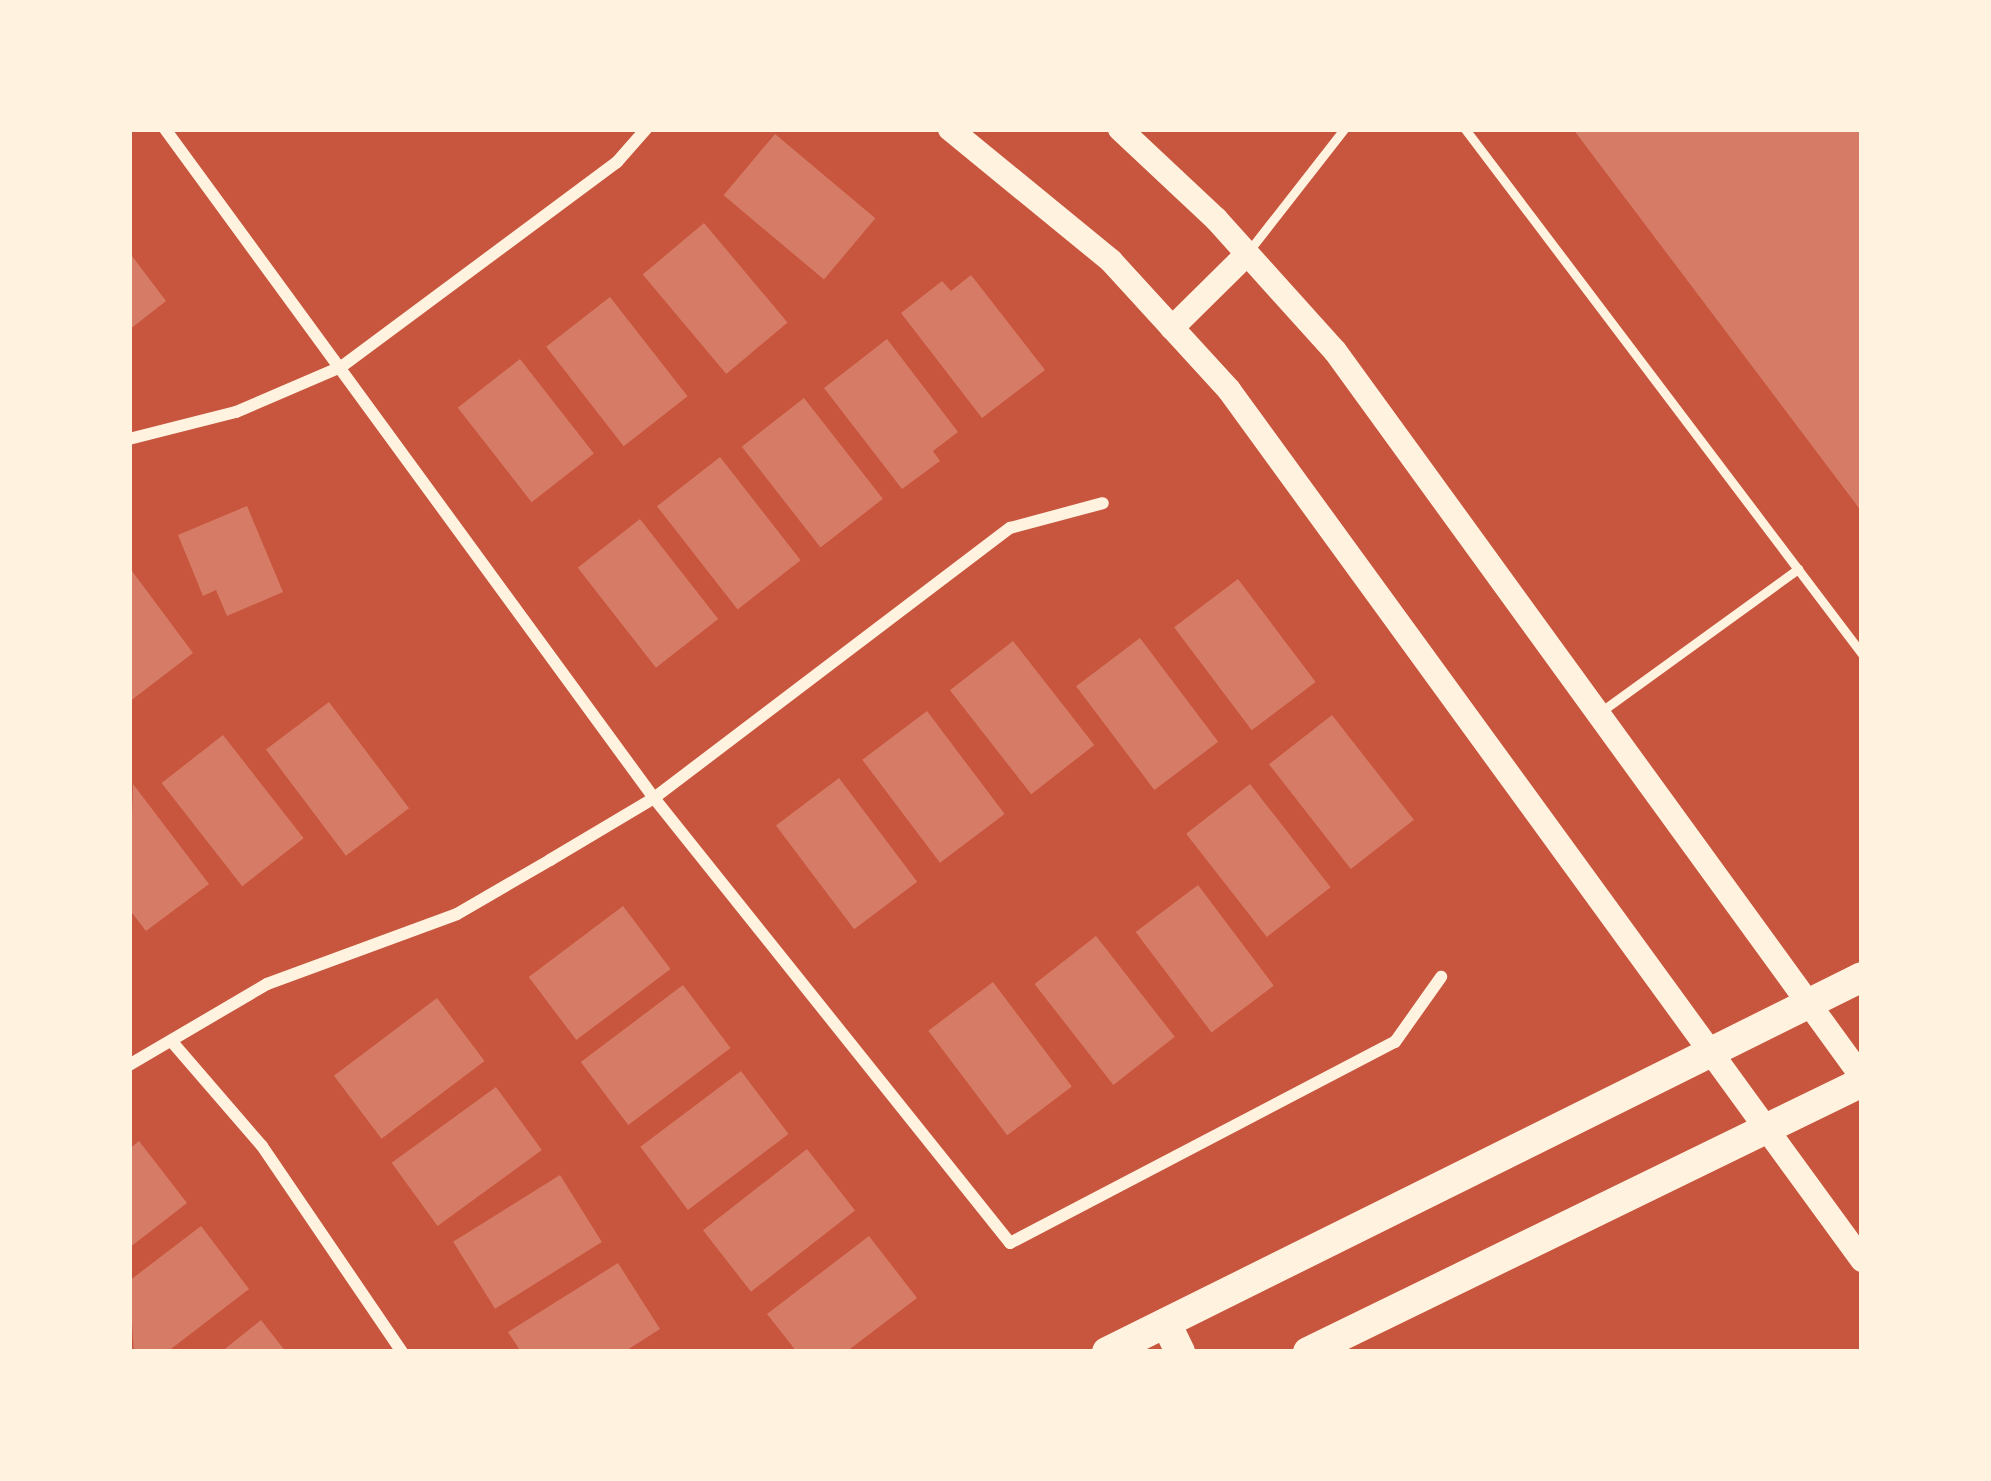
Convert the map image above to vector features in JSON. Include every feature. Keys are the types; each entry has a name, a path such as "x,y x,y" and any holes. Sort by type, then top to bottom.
{"main road":[{"path":"950,129 1111,261 1229,390 1862,1260"},
{"path":"1120,129 1247,254 1335,351 1862,1080 1308,1352"},
{"path":"1172,328 1247,254"},
{"path":"1107,1352 1862,977"},
{"path":"1166,1323 1180,1352"}],"street":[{"path":"165,129 655,798 1010,1243 1395,1042 1442,977"},
{"path":"129,439 236,412 341,367 616,162 646,129"},
{"path":"129,1065 267,984 458,914 655,798 1010,528 1103,503"},
{"path":"173,1042 262,1147 402,1352"}],"lane":[{"path":"1247,254 1344,129"},
{"path":"1465,129 1862,654"},
{"path":"1599,713 1798,569"}],"building":[{"path":"1573,129 1862,129 1862,512"},
{"path":"775,134 875,218 824,279 724,195"},
{"path":"704,223 788,323 726,374 643,274"},
{"path":"129,252 166,301 129,330"},
{"path":"971,275 1045,370 982,418 901,313 942,281 951,291"},
{"path":"610,297 688,396 624,446 546,347"},
{"path":"887,339 958,432 933,451 940,461 902,489 824,388"},
{"path":"520,359 594,454 532,502 458,408"},
{"path":"804,398 883,499 821,548 742,447"},
{"path":"720,457 801,560 738,609 657,506"},
{"path":"247,506 283,592 227,616 216,590 203,596 178,535"},
{"path":"640,519 718,619 656,668 578,568"},
{"path":"129,567 193,653 129,702"},
{"path":"1238,579 1316,682 1252,730 1174,627"},
{"path":"1140,638 1218,742 1154,790 1076,686"},
{"path":"1013,641 1094,745 1031,794 950,690"},
{"path":"329,702 409,808 346,856 266,750"},
{"path":"927,711 1005,814 940,863 862,760"},
{"path":"1332,715 1414,820 1351,869 1269,764"},
{"path":"223,735 304,838 242,886 162,783"},
{"path":"839,778 917,882 854,929 776,826"},
{"path":"133,784 209,884 146,931 129,909"},
{"path":"1250,784 1331,887 1267,937 1186,834"},
{"path":"1198,885 1274,986 1212,1033 1136,932"},
{"path":"623,906 671,969 576,1040 529,977"},
{"path":"1096,936 1175,1037 1113,1085 1035,984"},
{"path":"993,982 1072,1087 1007,1135 928,1031"},
{"path":"683,985 731,1048 628,1125 581,1062"},
{"path":"437,998 485,1061 382,1139 334,1076"},
{"path":"741,1071 789,1134 688,1210 640,1147"},
{"path":"496,1087 542,1150 437,1226 392,1163"},
{"path":"139,1141 187,1203 129,1248 129,1149"},
{"path":"807,1149 855,1210 751,1292 703,1230"},
{"path":"560,1175 602,1242 495,1309 453,1242"},
{"path":"201,1226 249,1289 167,1352 134,1352 129,1281"},
{"path":"869,1236 917,1298 846,1352 797,1352 767,1314"},
{"path":"618,1263 660,1329 624,1352 521,1352 508,1332"},
{"path":"261,1320 286,1352 221,1352"}]}
